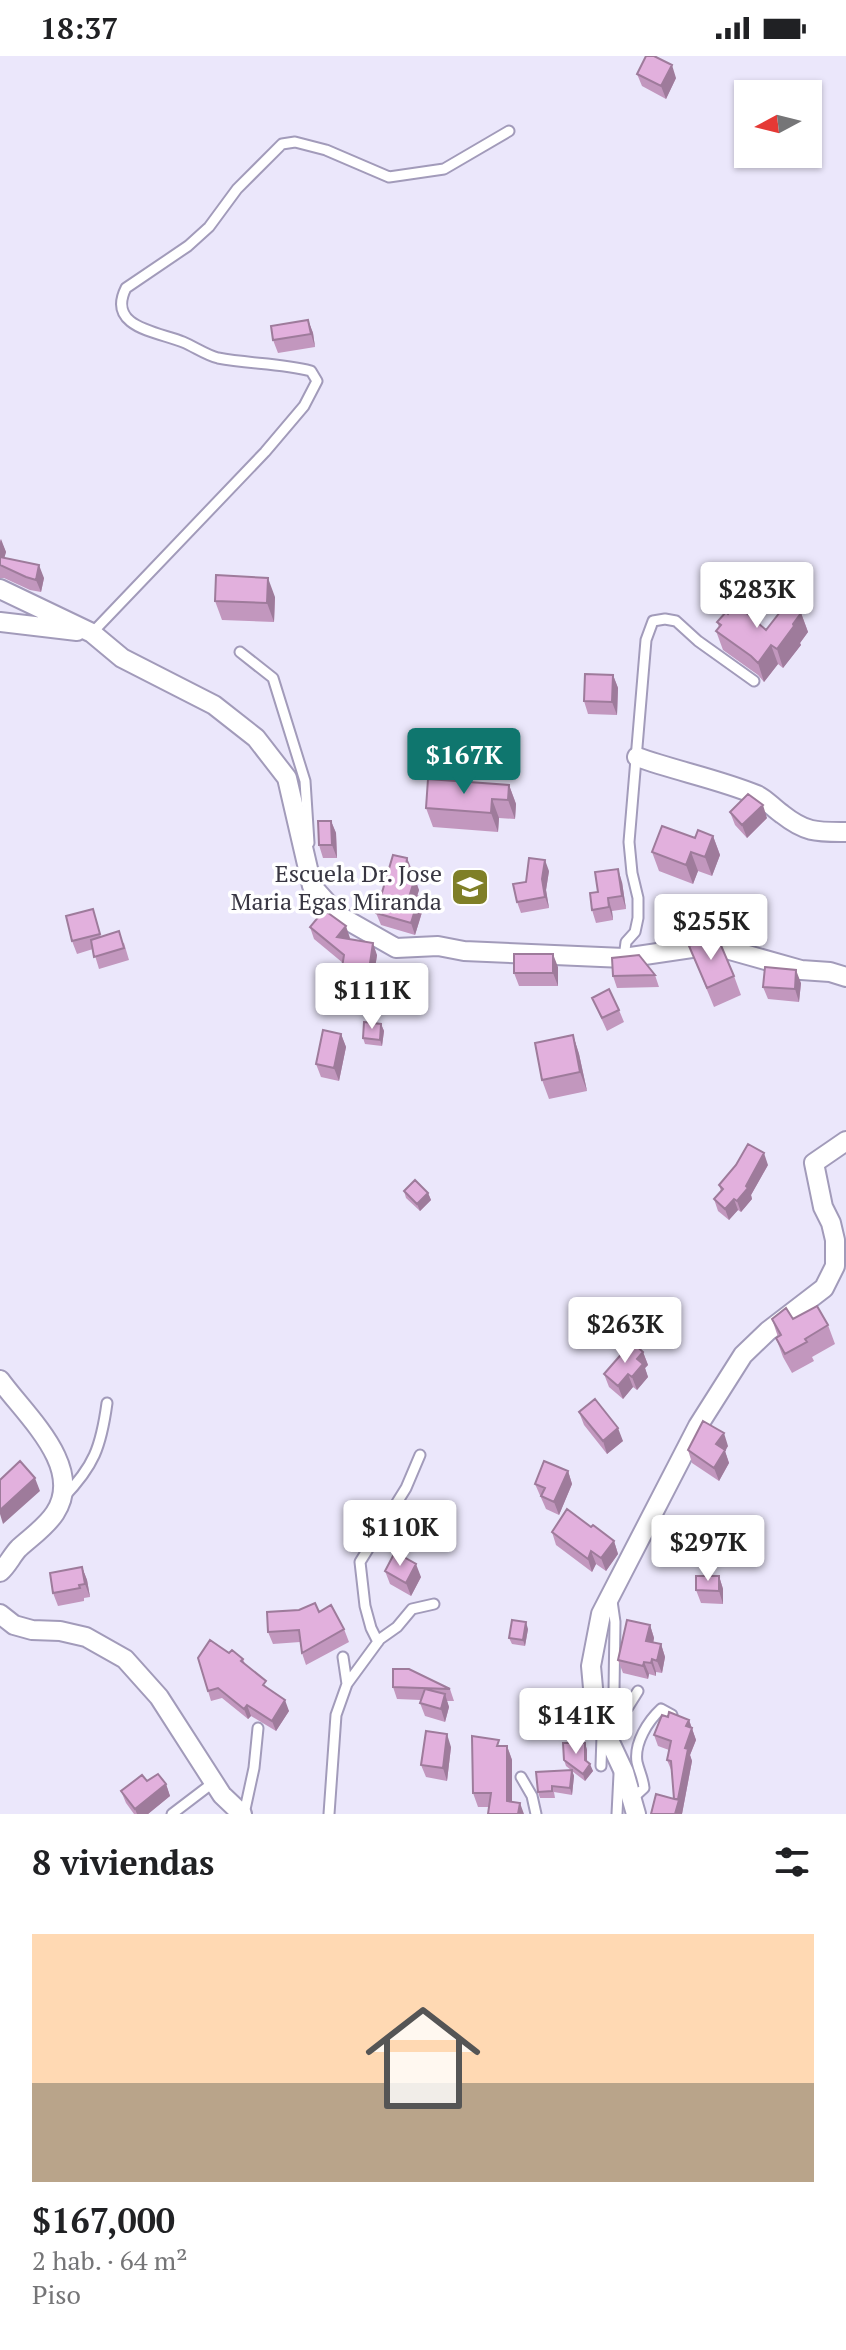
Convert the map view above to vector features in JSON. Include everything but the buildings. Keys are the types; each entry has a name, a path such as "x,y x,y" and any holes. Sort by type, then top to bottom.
{"street":[{"path":"0,589 92,633 122,658 214,705 256,738 287,778 312,886 338,915 396,948 438,946 464,951 624,958 712,945 801,970 830,972 846,977"},
{"path":"0,622 92,633"},
{"path":"637,757 761,797 810,832 846,832"},
{"path":"637,1809 611,1764 602,1725 595,1710 591,1666 601,1614 698,1426 743,1355 768,1331 824,1288 835,1266 835,1240 823,1207 814,1163 846,1141"},
{"path":"0,1380 50,1445 60,1462 64,1480 61,1501 50,1520 19,1548 0,1572"},
{"path":"0,1614 14,1625 32,1630 60,1631 86,1637 125,1659 159,1697 222,1795 243,1814"}],"lane":[{"path":"92,633 265,452 304,406 317,381 311,371 214,357 135,325 124,313 122,296 126,288 188,246 209,227 237,189 282,144 295,142 326,150 389,177 444,169 509,131"},
{"path":"624,958 626,942 635,932 638,918 629,842 639,697 646,640 653,621 676,621 698,641 754,681"},
{"path":"240,652 273,678 305,781 312,886"},
{"path":"61,1501 82,1478 102,1440 107,1403"},
{"path":"378,1642 365,1606 360,1562 406,1488 420,1455"},
{"path":"611,1594 615,1622 614,1691 628,1707 638,1691"},
{"path":"329,1814 336,1715 347,1684 378,1642 397,1627 412,1609 434,1604"},
{"path":"343,1657 347,1684"},
{"path":"637,1809 644,1788 636,1760 648,1722 661,1709 672,1715"},
{"path":"243,1814 254,1768 258,1728"},
{"path":"611,1764 617,1814"},
{"path":"521,1777 532,1796 536,1814"},
{"path":"172,1814 214,1782"}],"place":[{"name":"Escuela Dr. Jose Maria Egas Miranda","path":"470,887"}]}
